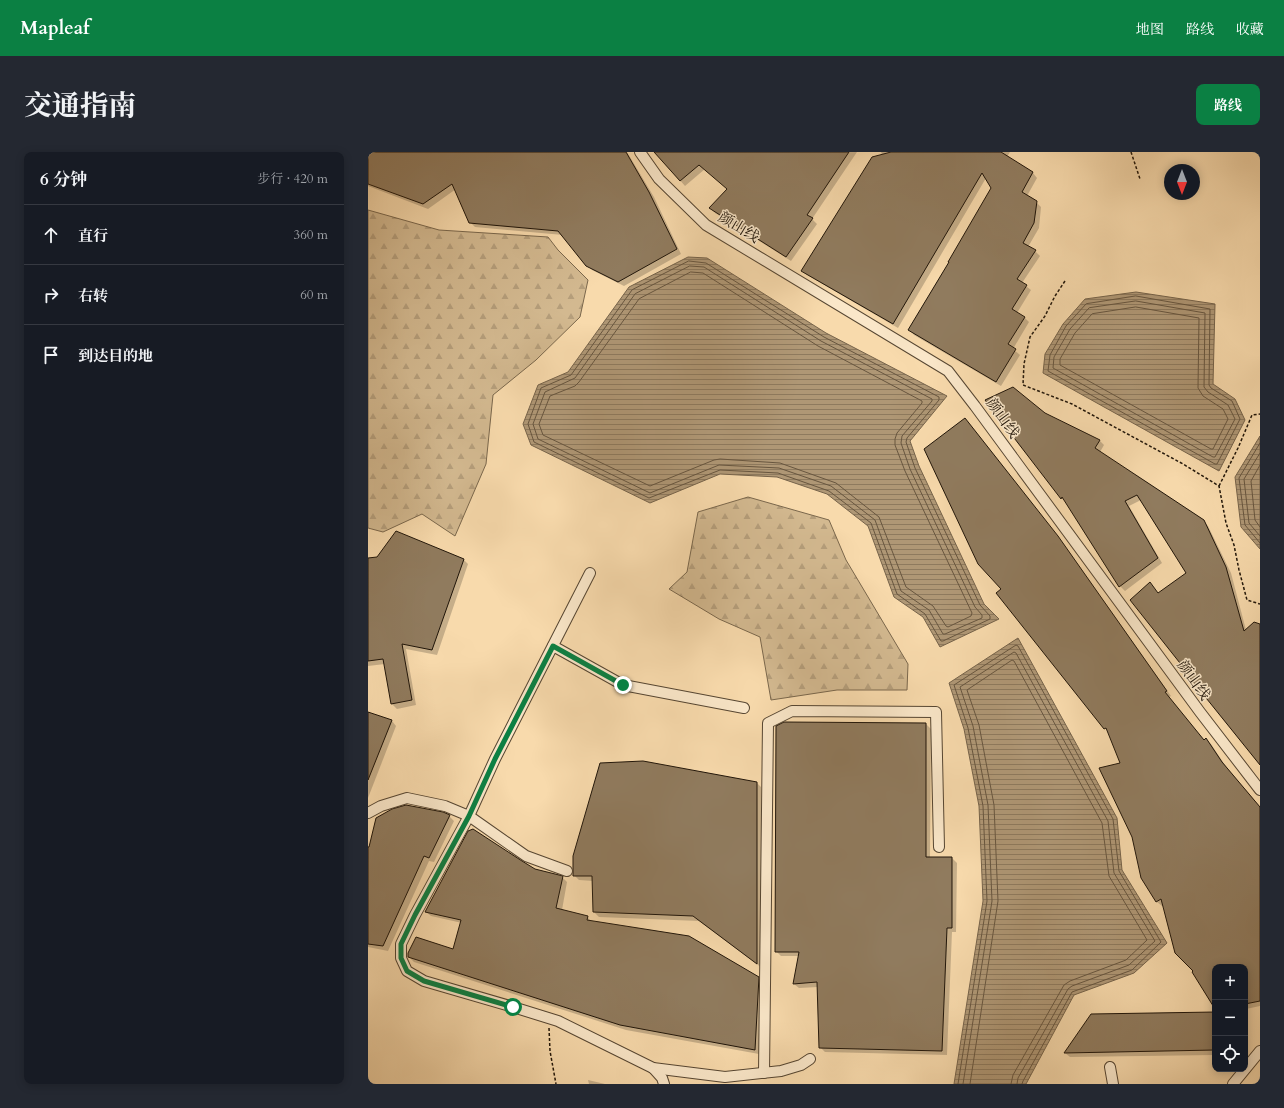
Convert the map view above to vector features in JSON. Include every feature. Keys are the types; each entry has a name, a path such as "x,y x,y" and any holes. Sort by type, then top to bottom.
{"street":[{"name":"颜山线","path":"640,152 659,179 706,225 948,371 1200,712 1260,790"},
{"path":"590,573 495,759 469,816 415,915 401,944 401,958 407,971 424,981 558,1021 653,1068 725,1077 781,1071 802,1065 810,1059"},
{"path":"553,646 623,685 744,708"},
{"path":"764,1073 768,723 792,711 936,712 939,847"},
{"path":"368,813 381,806 407,798 445,806 469,816 526,856 567,872"},
{"path":"1233,1084 1260,1051"},
{"path":"1110,1067 1113,1084"},
{"path":"653,1068 662,1078 664,1084"}],"path":[{"path":"1131,152 1140,178"},
{"path":"1065,281 1055,296 1045,316 1030,337 1024,364 1023,384 1072,404 1183,464 1219,486"},
{"path":"1260,414 1252,415 1238,448 1219,486 1226,523 1234,545 1238,570 1247,600 1260,604"},
{"path":"548,1018 550,1051 556,1084"}],"green space":[{"path":"368,210 439,230 548,237 558,250 588,280 580,317 536,360 493,395 486,464 455,536 422,514 383,532 368,528"},
{"path":"748,497 829,520 846,560 908,664 907,690 837,690 771,700 760,637 719,619 669,589 687,572 698,512"}],"water":[{"path":"688,257 707,258 826,333 947,396 910,441 919,466 984,604 999,619 940,647 923,617 894,597 868,526 827,494 777,477 720,474 650,503 531,445 523,424 538,385 568,372 629,287"},
{"path":"1136,292 1215,304 1213,384 1235,399 1245,420 1219,471 1043,373 1045,354 1063,324 1085,299"},
{"path":"1260,436 1260,549 1241,527 1235,477"},
{"path":"1018,638 1117,818 1122,870 1167,943 1134,973 1074,995 1026,1084 954,1084 983,901 979,806 964,729 949,683"}],"building":[{"path":"368,152 626,152 649,192 677,249 618,282 586,266 558,231 469,223 452,184 423,204 368,184"},
{"path":"654,152 849,152 807,215 813,218 786,257 709,208 727,189 699,165 680,181"},
{"path":"891,152 1001,152 1033,172 1022,192 1037,201 1034,223 1023,243 1036,250 1017,279 1027,285 1012,309 1025,317 1008,344 1016,349 996,382 908,330 991,188 982,173 893,324 801,271 872,157"},
{"path":"1013,387 1045,413 1100,440 1095,448 1204,520 1226,567 1244,631 1254,622 1260,624 1260,765 1130,600 1150,582 1158,593 1186,573 1137,495 1125,501 1158,558 1119,587 1062,497 1061,499 985,400"},
{"path":"965,418 1058,536 1167,691 1165,692 1204,740 1206,738 1222,762 1260,807 1260,1001 1248,1003 1248,964 1212,964 1212,1004 1192,972 1193,971 1175,953 1161,899 1156,902 1141,878 1132,837 1099,768 1120,763 1106,728 1104,729 996,593 1001,589 978,564 924,449"},
{"path":"396,531 464,559 432,650 402,644 412,700 391,704 383,659 368,661 368,558 377,557"},
{"path":"368,712 392,720 368,780"},
{"path":"784,722 926,723 926,857 952,857 952,928 947,928 942,1051 819,1048 817,982 793,984 799,952 775,952 776,726"},
{"path":"643,761 757,782 757,964 693,916 593,912 592,876 573,876 573,856 600,763"},
{"path":"406,805 443,812 450,815 429,858 424,856 383,946 368,944 368,847 376,818 392,809"},
{"path":"473,829 535,869 563,876 556,908 588,916 587,920 689,936 759,977 755,1050 620,1025 408,957 408,953 416,937 453,949 461,920 425,912 468,831"},
{"path":"1212,1012 1212,1050 1064,1053 1091,1014"}],"route":[{"path":"513,1007 424,981 407,971 401,958 401,944 415,915 469,816 495,759 553,646 623,685"}]}
